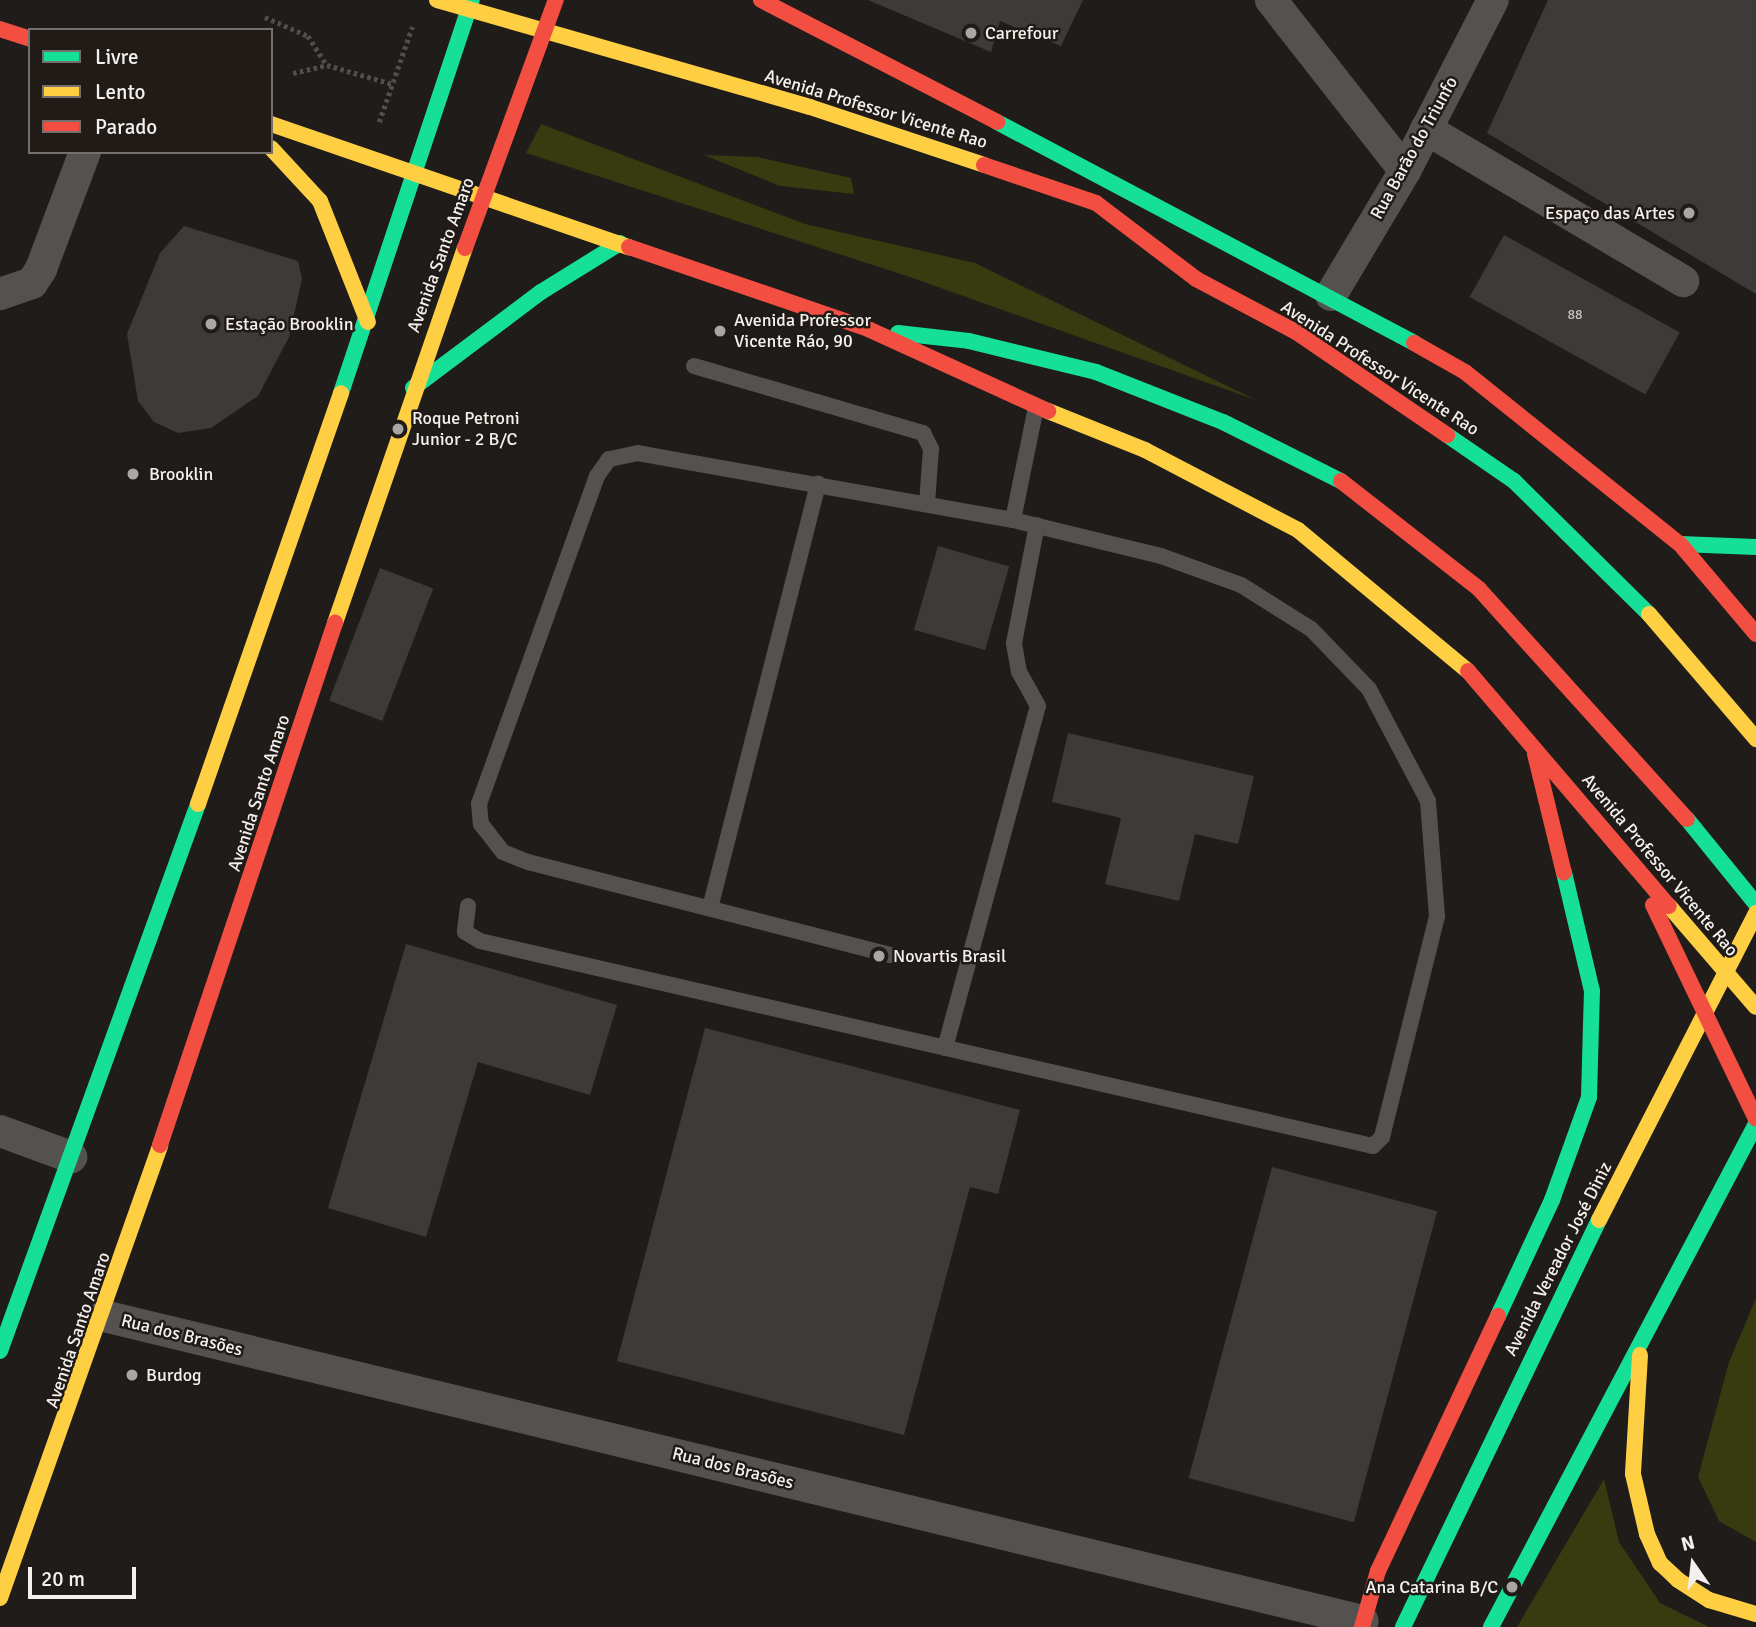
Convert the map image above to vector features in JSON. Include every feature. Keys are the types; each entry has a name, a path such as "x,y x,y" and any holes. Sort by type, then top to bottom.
{"main road":[{"name":"Avenida Professor Vicente Rao","path":"437,0 471,6 544,32 977,160 1096,203 1196,279 1296,332 1514,481 1633,595 1756,739"},
{"name":"Avenida Santo Amaro","path":"0,1598 104,1316 413,388 556,0"},
{"path":"761,0 1302,280"},
{"path":"0,1351 368,322 471,6"},
{"path":"0,29 28,38"},
{"path":"824,34 885,84"},
{"name":"Avenida Professor Vicente Rao","path":"273,125 868,329 1035,407 1145,450 1298,530 1451,651 1756,1007"},
{"path":"936,126 977,160"},
{"path":"273,150 320,201 368,322"},
{"path":"1096,203 1302,280"},
{"path":"413,388 541,292 620,243"},
{"name":"Avenida Professor Vicente Rao","path":"1302,280 1465,372 1680,544 1756,634"},
{"name":"Avenida Professor Vicente Rao","path":"868,329 969,341 1096,372 1223,422 1352,487 1479,590 1633,753 1756,904"},
{"path":"1680,544 1756,547"},
{"path":"1362,1624 1427,1457 1552,1200 1589,1097 1592,991 1532,746"},
{"path":"1491,1627 1605,1403 1640,1355 1756,1121 1634,862"},
{"name":"Avenida Vereador José Diniz","path":"1403,1627 1529,1358 1756,913"},
{"path":"1640,1355 1633,1474 1647,1535 1660,1563 1678,1580 1709,1600 1756,1614"}],"street":[{"path":"1271,0 1405,172"},
{"name":"Rua Barão do Triunfo","path":"1331,295 1405,172 1493,0"},
{"path":"1426,129 1684,281"},
{"path":"0,294 32,283 41,269 84,154"},
{"path":"0,1131 71,1157"},
{"name":"Rua dos Brasões","path":"104,1316 1362,1624"}],"lane":[{"path":"694,366 923,433 931,449 927,504"},
{"path":"1013,520 1035,407"},
{"path":"468,906 465,932 480,942 1376,1146 1437,916 1428,801 1376,700 1339,655 1273,601 1241,585 1161,556 1037,525 927,504 638,453 601,466 479,803 481,824 503,852 890,955"},
{"path":"709,908 818,484"},
{"path":"945,1048 1038,706 1019,672 1014,643 1037,525"}],"path":[{"path":"367,158 417,12"},
{"path":"265,18 307,36 327,65"},
{"path":"293,73 327,65 393,84"}],"shaded area":[{"path":"541,124 805,224 975,263 1256,400 907,276 526,153"},
{"path":"704,155 758,157 851,178 854,194 780,186"},
{"path":"1756,1298 1756,1542 1719,1521 1698,1477 1729,1362"},
{"path":"1604,1479 1619,1542 1660,1603 1709,1627 1517,1627"}],"building":[{"name":"Carrefour","path":"868,0 1083,0 1061,46 1000,21 991,52"},
{"name":"Espaço das Artes","path":"1548,0 1756,0 1756,294 1487,133"},
{"name":"Estação Brooklin","path":"184,226 298,261 302,279 289,337 258,396 211,428 178,433 154,422 138,401 127,334 160,253"},
{"path":"1504,235 1680,332 1645,395 1470,297"},
{"path":"938,546 1009,566 985,650 914,630"},
{"path":"380,568 433,588 382,721 329,701"},
{"path":"1068,733 1254,776 1238,844 1195,834 1179,901 1105,884 1121,818 1052,802"},
{"path":"406,944 617,1005 590,1095 478,1062 426,1237 328,1208"},
{"path":"705,1028 1020,1110 998,1194 970,1187 904,1435 617,1361"},
{"path":"1272,1167 1437,1211 1354,1522 1189,1478"}],"traffic: fast":[{"path":"341,393 472,0"},
{"path":"997,122 1414,343"},
{"path":"413,388 541,292 620,243"},
{"path":"898,333 969,341 1096,372 1223,422 1341,481"},
{"path":"1447,435 1514,481 1649,614"},
{"path":"1680,544 1756,547"},
{"path":"0,1351 198,804"},
{"path":"1687,819 1756,904"},
{"path":"1498,1316 1552,1200 1589,1097 1592,991 1564,873"},
{"path":"1491,1627 1756,1124"},
{"path":"1403,1627 1599,1220"}],"traffic: slow":[{"path":"437,0 810,107 984,165"},
{"path":"273,125 629,247"},
{"path":"273,150 320,201 368,322"},
{"path":"335,623 465,248"},
{"path":"198,804 341,393"},
{"path":"1048,411 1145,450 1298,530 1468,671"},
{"path":"1649,614 1756,739"},
{"path":"1669,906 1756,1007"},
{"path":"1599,1220 1756,913"},
{"path":"0,1598 160,1145"},
{"path":"1640,1355 1633,1474 1647,1534 1660,1563 1678,1580 1709,1600 1756,1614"}],"traffic: jam":[{"path":"465,248 556,0"},
{"path":"761,0 997,122"},
{"path":"0,29 28,38"},
{"path":"984,165 1096,203 1196,279 1296,332 1447,435"},
{"path":"629,247 868,329 1048,411"},
{"path":"1414,343 1465,372 1680,544 1756,634"},
{"path":"1341,481 1479,589 1687,819"},
{"path":"160,1145 335,623"},
{"path":"1468,671 1669,906"},
{"path":"1535,754 1564,873"},
{"path":"1653,905 1756,1119"},
{"path":"1362,1627 1378,1571 1498,1316"}],"place":[{"name":"Carrefour","path":"971,33"},
{"name":"Espaço das Artes","path":"1689,213"},
{"name":"Estação Brooklin","path":"211,324"},
{"name":"Avenida Professor Vicente Ráo, 90","path":"720,331"},
{"name":"Roque Petroni Junior - 2 B/C","path":"398,429"},
{"name":"Brooklin","path":"133,474"},
{"name":"Novartis Brasil","path":"879,956"},
{"name":"Burdog","path":"132,1375"},
{"name":"Ana Catarina B/C","path":"1512,1587"}]}
